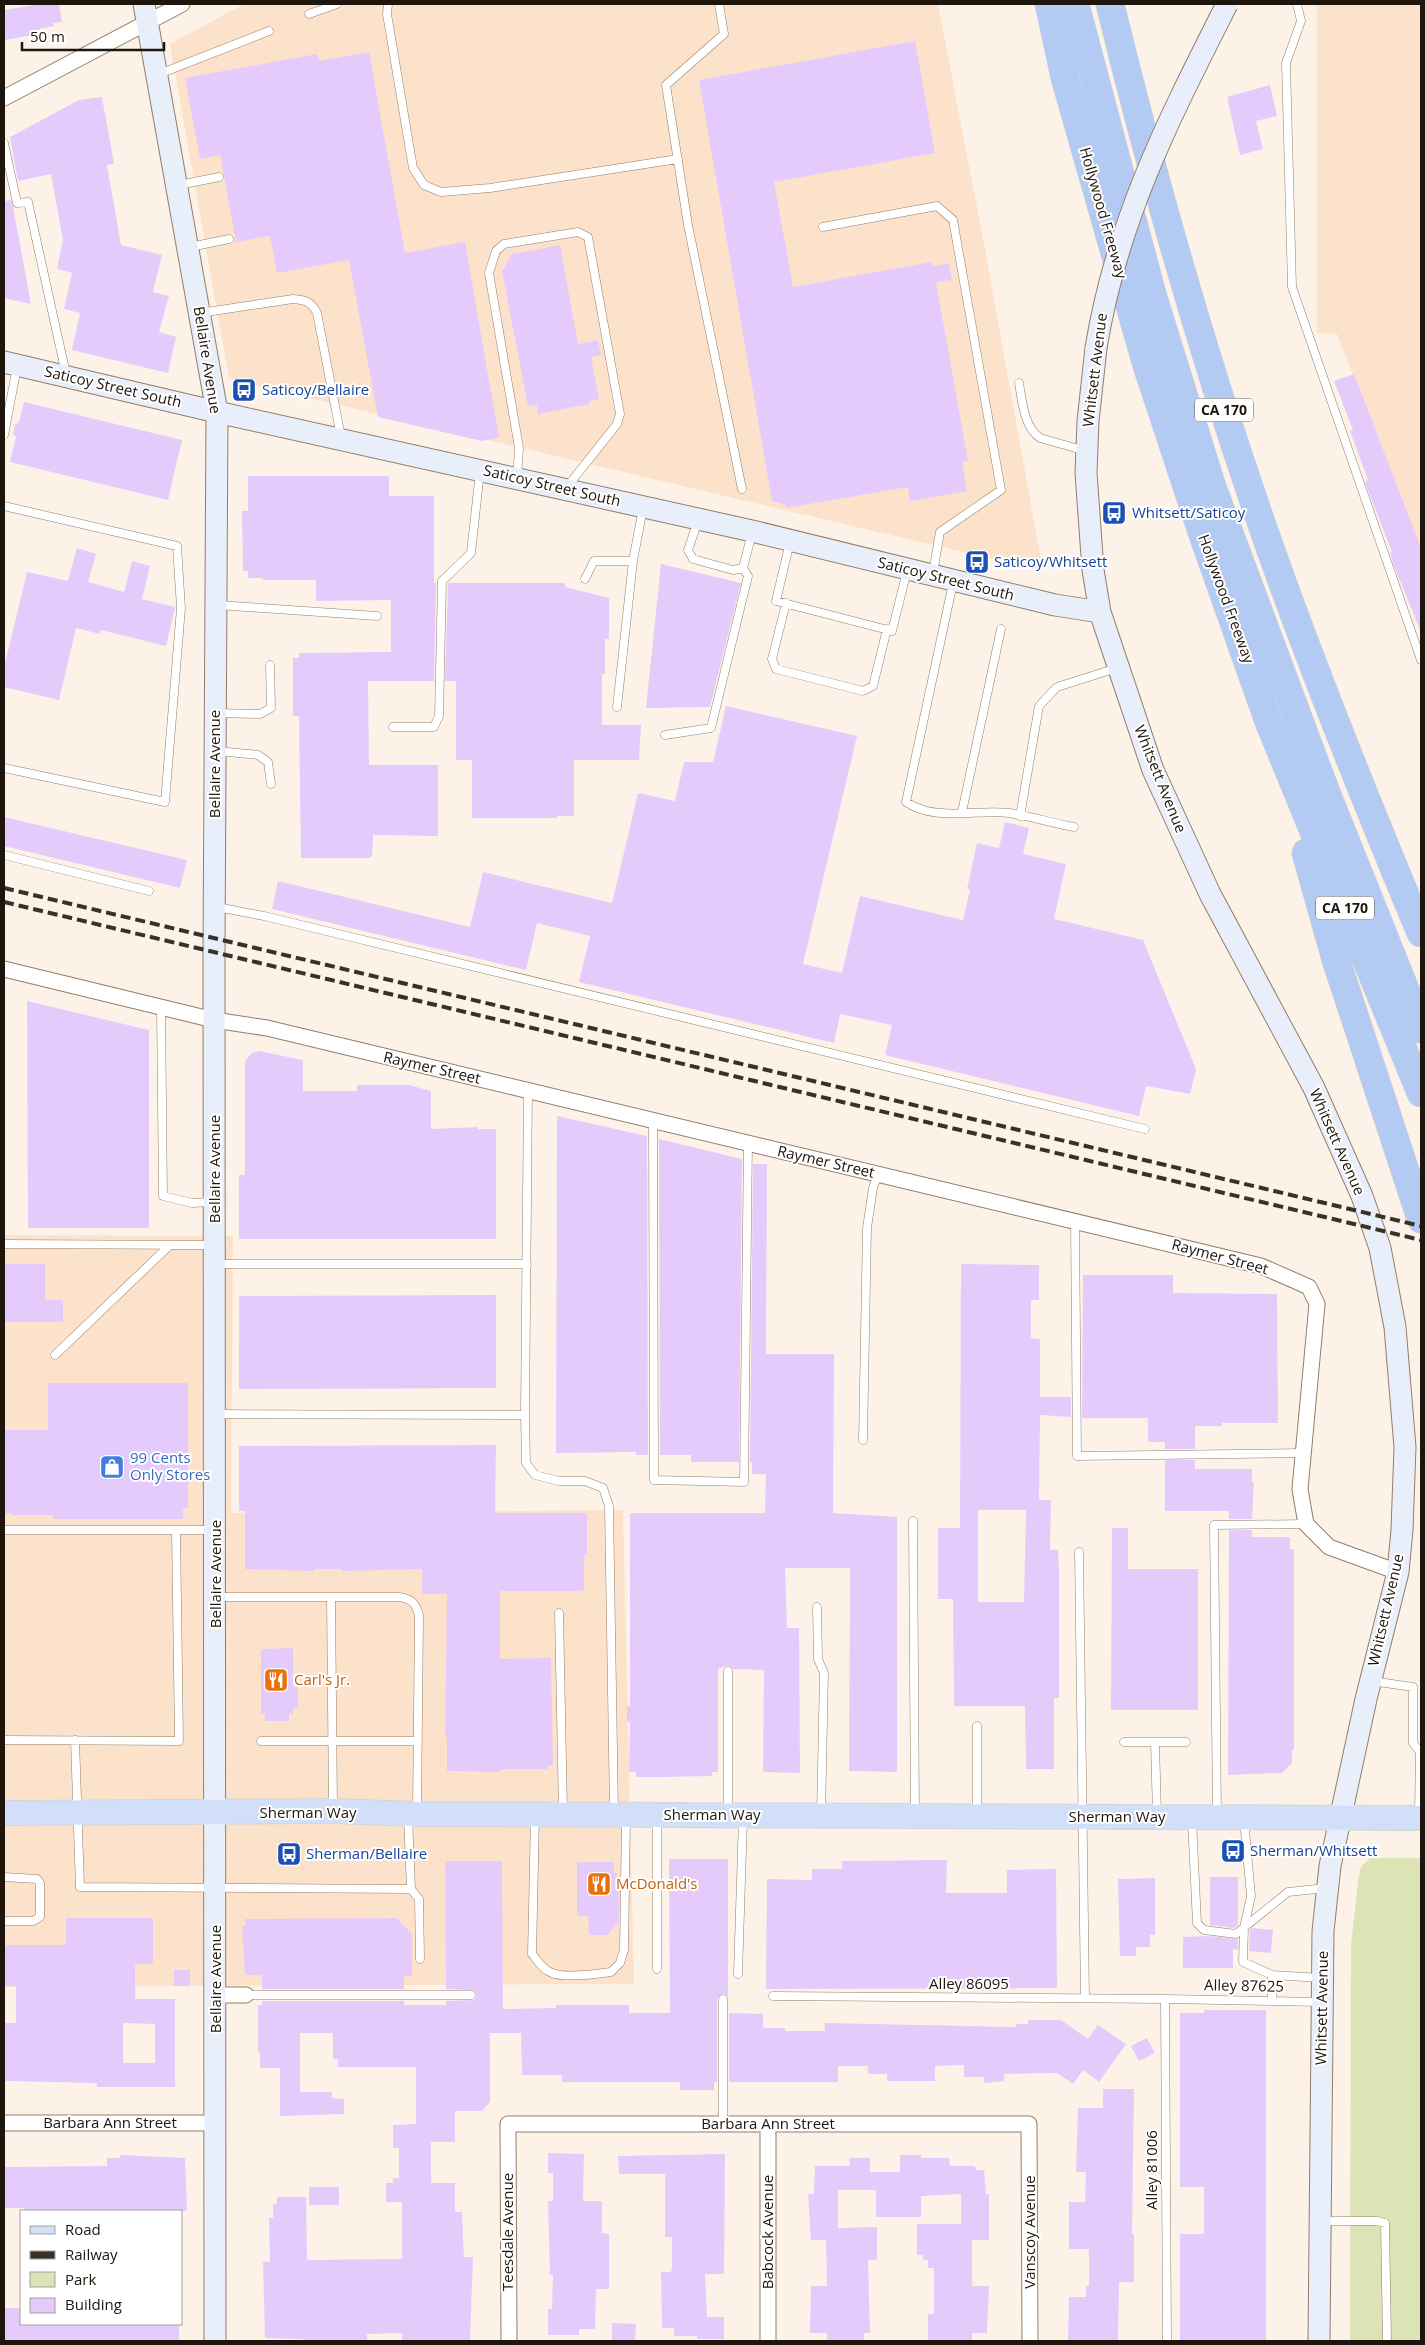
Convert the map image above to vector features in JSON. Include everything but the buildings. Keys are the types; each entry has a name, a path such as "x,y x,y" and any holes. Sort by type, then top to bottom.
{"highway":[{"name":"Hollywood Freeway","path":"1048,4 1065,78 1147,366 1204,538 1269,722 1421,1093"},
{"path":"1075,4 1152,294 1212,487 1323,786 1421,1029"},
{"path":"1090,4 1106,71 1192,373 1272,608 1324,744 1421,983"},
{"name":"CA 170","path":"1110,4 1158,192 1228,422 1310,657 1368,806 1421,933"},
{"path":"1269,722 1336,960 1421,1219"},
{"path":"1368,806 1421,900"}],"main road":[{"name":"Sherman Way","path":"4,1814 216,1814 333,1811 413,1814 1420,1818"}],"street":[{"path":"4,98 146,13 182,4"},
{"name":"Whitsett Avenue","path":"1227,4 1150,160 1121,240 1102,310 1088,421 1089,522 1093,570 1100,612 1117,668 1153,770 1210,894 1314,1088 1362,1196 1380,1248 1395,1327 1405,1446 1402,1530 1398,1572 1370,1681 1330,1866 1323,1931 1319,2341"},
{"name":"Bellaire Avenue","path":"146,13 217,412 214,1020 217,2123 215,2341"},
{"name":"Saticoy Street South","path":"11,363 217,412 481,469 752,531 1055,605 1100,612"},
{"name":"Raymer Street","path":"4,969 214,1020 267,1028 1261,1266 1309,1287 1316,1304 1300,1489 1306,1524"},
{"path":"1306,1524 1330,1547 1398,1572"},
{"path":"216,1995 246,1995"},
{"name":"Barbara Ann Street","path":"4,2123 217,2123"},
{"name":"Barbara Ann Street","path":"508,2124 1029,2124"},
{"name":"Teesdale Avenue","path":"508,2124 509,2341"},
{"name":"Babcock Avenue","path":"768,2124 768,2341"},
{"name":"Vanscoy Avenue","path":"1029,2124 1030,2341"}],"lane":[{"path":"309,14 337,4"},
{"path":"388,4 387,14 413,168 424,185 441,192 490,188 678,159"},
{"path":"718,4 724,34 666,85 688,225 742,489"},
{"path":"1297,4 1301,21 1286,63 1292,287 1421,660"},
{"path":"157,74 269,31"},
{"path":"4,143 18,203 28,202 66,376"},
{"path":"177,185 219,177"},
{"path":"823,228 937,206 952,220 1001,490 940,532 932,575"},
{"path":"517,478 519,448 489,274 496,251 504,244 578,232 588,237 620,414 617,424 565,489"},
{"path":"188,248 229,239"},
{"path":"199,313 293,299 305,300 313,305 317,313 342,439"},
{"path":"4,435 11,363"},
{"path":"1019,383 1022,404 1034,434 1040,438 1087,451"},
{"path":"393,726 434,726 439,716 442,581 471,552 481,469"},
{"path":"4,506 177,546 181,608 165,802 4,768"},
{"path":"616,707 633,561 643,506"},
{"path":"698,519 688,550 693,559 733,570 743,568"},
{"path":"665,735 711,728 748,576 743,568 752,531"},
{"path":"790,540 776,601 892,631 907,569"},
{"path":"585,579 594,561 633,561"},
{"path":"953,581 906,802 913,807 939,813 1009,813 1074,827"},
{"path":"786,603 772,659 776,669 863,691 873,686 887,629"},
{"path":"216,605 377,616"},
{"path":"962,812 1001,629"},
{"path":"216,713 260,714 271,708 270,665"},
{"path":"1020,816 1039,706 1057,687 1117,668"},
{"path":"216,751 258,755 268,762 271,784"},
{"path":"4,856 149,891"},
{"path":"215,907 264,916 1145,1129"},
{"path":"161,1007 163,1196 192,1203 215,1202"},
{"path":"528,1091 526,1463 535,1475 559,1481 585,1481 603,1488 609,1506 624,1950 620,1963 611,1972 585,1975 552,1974 542,1967 532,1954 535,1814"},
{"path":"653,1120 654,1480 744,1482 748,1143"},
{"path":"863,1440 867,1228 873,1188 878,1174"},
{"path":"1076,1221 1077,1456 1303,1453"},
{"path":"4,1244 170,1245 215,1254 527,1264"},
{"path":"55,1355 170,1245"},
{"path":"215,1414 525,1415"},
{"path":"913,1521 915,1816"},
{"path":"1217,1818 1214,1525 1306,1524"},
{"path":"4,1530 216,1530"},
{"path":"4,1740 180,1741 176,1530"},
{"path":"1079,1552 1085,1998"},
{"path":"216,1597 399,1597 410,1599 416,1605 419,1616 418,1741 410,1889"},
{"path":"331,1597 333,1811"},
{"path":"817,1607 818,1659 824,1673 821,1816"},
{"path":"559,1613 563,1814"},
{"path":"728,1671 735,1815 738,1974"},
{"path":"1370,1681 1417,1687 1413,1743 1421,1752 1420,1818"},
{"path":"977,1726 977,1817"},
{"path":"75,1740 80,1888 410,1889 420,1899 420,1959"},
{"path":"261,1741 418,1741"},
{"path":"1124,1742 1186,1742"},
{"path":"1155,1742 1158,1817"},
{"path":"657,1815 657,1969"},
{"path":"1192,1818 1196,1923 1204,1930 1236,1934 1288,1892 1328,1888"},
{"path":"1244,1818 1251,1896 1244,1928 1244,1962 1272,1975 1323,1978"},
{"path":"4,1877 37,1879 40,1883 40,1917 33,1921 4,1921"},
{"path":"1272,1975 1272,2001"},
{"path":"246,1995 471,1995"},
{"name":"Alley 86095","path":"773,1996 1165,1999"},
{"path":"723,1999 723,2124"},
{"name":"Alley 87625","path":"1165,1999 1322,2002"},
{"name":"Alley 81006","path":"1165,1999 1167,2341"},
{"path":"1320,2221 1378,2221 1385,2223 1387,2341"}],"shaded area":[{"path":"244,4 938,4 985,249 1043,571 229,379 170,44"},
{"path":"1317,4 1421,4 1421,550 1337,334 1317,333"},
{"path":"4,1235 233,1236 231,1513 623,1510 634,1984 4,1987"}],"green space":[{"path":"1370,1858 1421,1858 1421,2341 1350,2341 1351,1946 1361,1867"}],"railway":[{"path":"4,888 1421,1226"},
{"path":"4,902 1421,1240"}],"place":[{"name":"Saticoy/Bellaire","path":"244,390"},
{"name":"Whitsett/Saticoy","path":"1114,513"},
{"name":"Saticoy/Whitsett","path":"977,562"},
{"name":"99 Cents Only Stores","path":"112,1467"},
{"name":"Carl's Jr.","path":"276,1680"},
{"name":"Sherman/Whitsett","path":"1233,1851"},
{"name":"Sherman/Bellaire","path":"289,1854"},
{"name":"McDonald's","path":"599,1884"}]}
